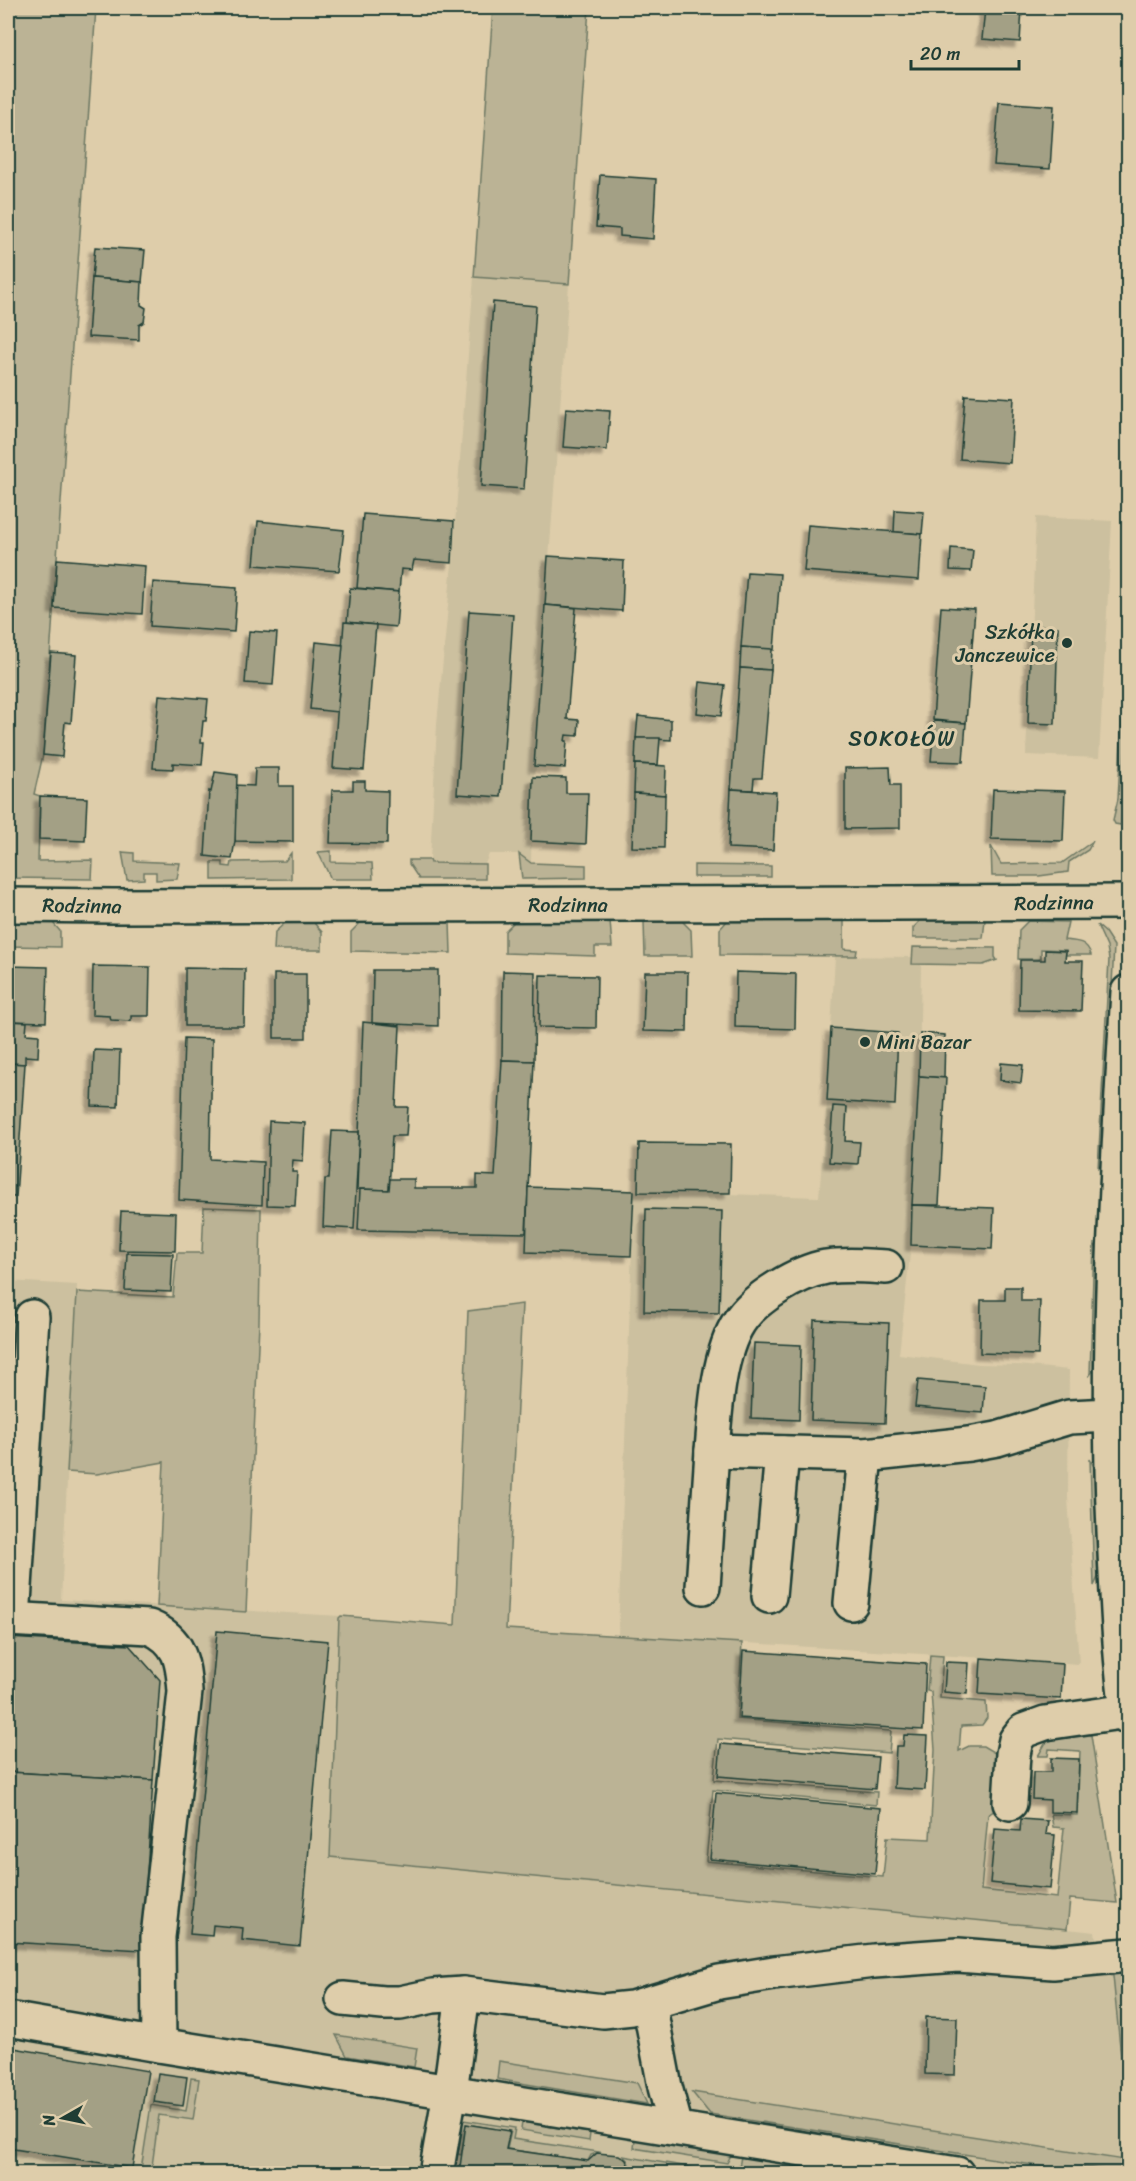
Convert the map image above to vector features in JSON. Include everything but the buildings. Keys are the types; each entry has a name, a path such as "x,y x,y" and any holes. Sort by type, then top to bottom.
{"street":[{"name":"Rodzinna","path":"8,905 1128,902"},
{"path":"1011,1803 1012,1754 1016,1740 1023,1731 1046,1723 1128,1714 1115,1561 1111,1415 1118,1169 1128,992"},
{"path":"703,1587 718,1389 728,1345 739,1322 760,1298 784,1284 825,1267 886,1267"},
{"path":"32,1317 10,1619 149,1627 163,1633 173,1642 181,1657 185,1692 158,1937 159,2045"},
{"path":"712,1451 865,1455 969,1444 997,1439 1070,1417 1111,1415"},
{"path":"769,1596 782,1453"},
{"path":"851,1603 865,1455"},
{"path":"343,1999 400,2003 433,1996 463,1994 603,2011 632,2008 719,1982 874,1961 958,1955 1053,1962 1128,1954"},
{"path":"436,2174 463,1994"},
{"path":"649,2003 665,2087 676,2128"},
{"path":"8,2019 957,2174"}],"shaded area":[{"path":"8,8 96,8 43,755 34,794 40,796 38,861 93,860 92,879 8,878"},
{"path":"493,8 589,8 569,284 474,277"},
{"path":"474,277 569,284 534,765 537,766 533,777 531,863 519,854 489,854 485,864 431,863 430,860 437,724"},
{"name":"Szkółka Janczewice","path":"1036,517 1112,521 1099,758 1026,755"},
{"path":"1122,720 1127,732 1121,825 1115,824 1113,820 1118,799"},
{"path":"1093,841 1088,850 1069,862 1068,872 1039,876 992,876 991,846 1001,864 1062,863"},
{"path":"331,851 331,862 372,863 373,879 331,879 318,852"},
{"path":"122,852 134,853 134,861 180,863 177,879 156,880 156,872 144,872 144,879 127,880"},
{"path":"291,853 291,879 212,880 212,862 223,862 223,866 231,867 232,862 285,861"},
{"path":"519,854 531,863 586,865 586,878 522,879"},
{"path":"409,860 430,860 431,863 485,864 485,879 419,879 409,864"},
{"path":"694,865 771,866 771,877 694,877"},
{"path":"922,919 985,920 983,938 913,938 913,928"},
{"path":"728,920 844,920 844,949 857,950 856,956 720,955 720,929"},
{"path":"610,921 612,947 595,947 595,956 505,953 505,931 514,922"},
{"path":"644,921 682,921 691,930 692,956 645,956"},
{"path":"1028,921 1068,922 1064,940 1084,944 1091,955 1066,955 1066,950 1041,949 1041,959 1018,959 1019,930"},
{"path":"10,922 52,922 60,931 60,947 8,946 8,924"},
{"path":"313,922 322,932 322,950 274,950 275,932 285,923"},
{"path":"450,922 451,953 351,951 351,932 360,923"},
{"path":"1097,925 1105,932 1114,946 1103,1159 1098,1169 1109,959 1107,947"},
{"path":"913,947 995,948 997,960 983,965 912,964"},
{"path":"835,956 913,957 913,964 921,965 919,1076 911,1245 899,1354 979,1364 1069,1370 1068,1497 1079,1664 618,1635 634,1191 819,1197"},
{"path":"204,1207 261,1209 259,1323 246,1612 157,1606 164,1462 97,1474 67,1472 77,1292 173,1297 177,1253 202,1253"},
{"path":"1094,1243 1099,1254 1096,1366 1090,1375"},
{"path":"8,1281 77,1285 61,1600 341,1616 330,1856 674,1891 913,1912 1095,1932 1101,1972 1113,1976 1128,2127 1128,2157 1124,2160 1126,2173 1084,2167 1083,2174 8,2173"},
{"path":"522,1304 506,1629 742,1643 737,1719 891,1731 889,1753 718,1739 714,1780 877,1792 876,1805 713,1790 706,1861 883,1877 887,1837 930,1839 935,1750 931,1692 927,1691 930,1655 943,1656 940,1698 986,1702 987,1718 982,1725 961,1726 959,1751 969,1746 983,1746 995,1753 998,1759 999,1800 995,1810 988,1815 981,1890 1057,1898 1064,1828 1053,1827 1051,1814 1077,1815 1080,1751 1049,1749 1048,1756 1038,1756 1049,1741 1083,1733 1091,1735 1117,1903 1070,1899 1067,1929 330,1857 339,1618 341,1616 455,1625 468,1311"},
{"path":"1090,1459 1094,1467 1098,1577 1094,1586"},
{"path":"1101,1972 1126,1975 1124,2057 1128,2127 1113,1976"},
{"path":"336,2035 417,2048 414,2067 347,2056"},
{"path":"499,2061 637,2083 647,2104 497,2079"},
{"path":"191,2078 199,2079 193,2120 159,2115 151,2173 143,2173 141,2170 151,2105 186,2111"},
{"path":"692,2092 1124,2160 1128,2157 1128,2173 1084,2167 1083,2173 710,2114"},
{"path":"463,2120 515,2128 513,2139 599,2152 591,2155 588,2161 507,2149 511,2131 466,2124 461,2155 458,2154"},
{"path":"522,2122 590,2133 589,2141 521,2130"},
{"path":"635,2139 731,2155 727,2163 634,2148"},
{"path":"623,2156 725,2173 666,2173 630,2168"},
{"path":"741,2156 849,2173 738,2173"}],"place":[{"name":"Szkółka Janczewice","path":"1067,643"},
{"name":"Mini Bazar","path":"865,1042"}],"district":[{"name":"SOKOŁÓW","path":"902,738"}]}
